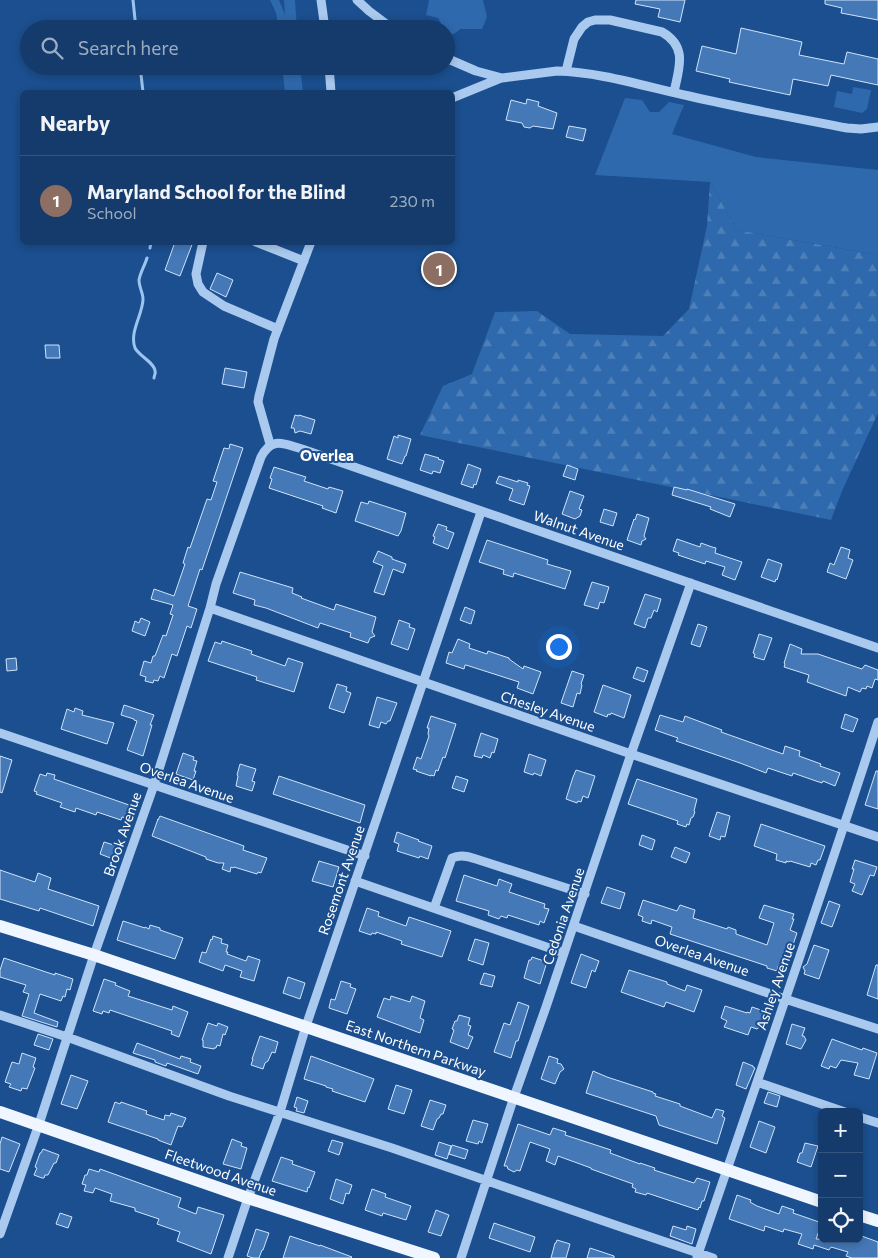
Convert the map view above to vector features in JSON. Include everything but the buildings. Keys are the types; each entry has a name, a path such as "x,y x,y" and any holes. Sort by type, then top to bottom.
{"main road":[{"name":"East Northern Parkway","path":"0,926 94,955 306,1026 818,1201"},
{"name":"Fleetwood Avenue","path":"0,1112 248,1198 434,1258"},
{"path":"863,1216 878,1221"}],"street":[{"path":"321,0 324,20"},
{"path":"357,0 381,20"},
{"path":"566,71 574,39 582,27 595,20 610,20 662,32 669,36 680,56 674,92"},
{"path":"455,62 476,72 502,78"},
{"path":"455,97 502,78 566,71 589,74 847,128 878,128"},
{"path":"330,75 331,90"},
{"path":"203,245 196,274 202,292 224,306 278,329"},
{"path":"264,245 304,261"},
{"path":"270,444 258,402 274,339 310,245"},
{"name":"Walnut Avenue","path":"270,444 277,442 302,449 878,648"},
{"name":"Brook Avenue","path":"0,1234 39,1124 94,955 154,785 216,584 261,457 270,444"},
{"name":"Rosemont Avenue","path":"228,1258 280,1112 306,1026 481,512"},
{"name":"Cedonia Avenue","path":"461,1258 514,1097 691,583"},
{"name":"Chesley Avenue","path":"210,608 631,754 878,837"},
{"name":"Ashley Avenue","path":"698,1255 878,722"},
{"name":"Overlea Avenue","path":"0,733 365,856"},
{"path":"434,908 452,858 460,856 466,856 585,894"},
{"path":"355,881 564,954"},
{"name":"Overlea Avenue","path":"574,926 878,1029"},
{"path":"0,1015 67,1037 229,1096 401,1150 698,1255 713,1258"},
{"path":"757,1082 832,1108"},
{"path":"863,1118 878,1123"}],"green space":[{"path":"270,0 279,0 285,15 284,0 295,0 296,20 277,20"},
{"path":"429,0 483,0 487,17 482,29 460,29 455,33 455,20 439,20 426,15"},
{"path":"283,75 301,75 303,90 285,90"},
{"path":"853,87 871,90 867,109 862,113 834,107 837,91 852,94"},
{"path":"625,98 642,100 650,112 659,112 669,102 684,105 672,134 756,157 878,170 878,255 737,230 710,182 595,175"},
{"path":"710,182 737,230 878,255 878,413 842,491 831,520 420,435 443,386 472,374 495,312 537,311 570,334 663,336 689,309 707,226"}],"waterway":[{"path":"133,0 135,20"},
{"path":"141,75 143,90"},
{"path":"147,258 139,280 143,299 135,329 134,342 137,351 154,368 154,378"}],"place":[{"name":"Maryland School for the Blind","path":"439,269"}],"district":[{"name":"Overlea","path":"327,455"}]}
